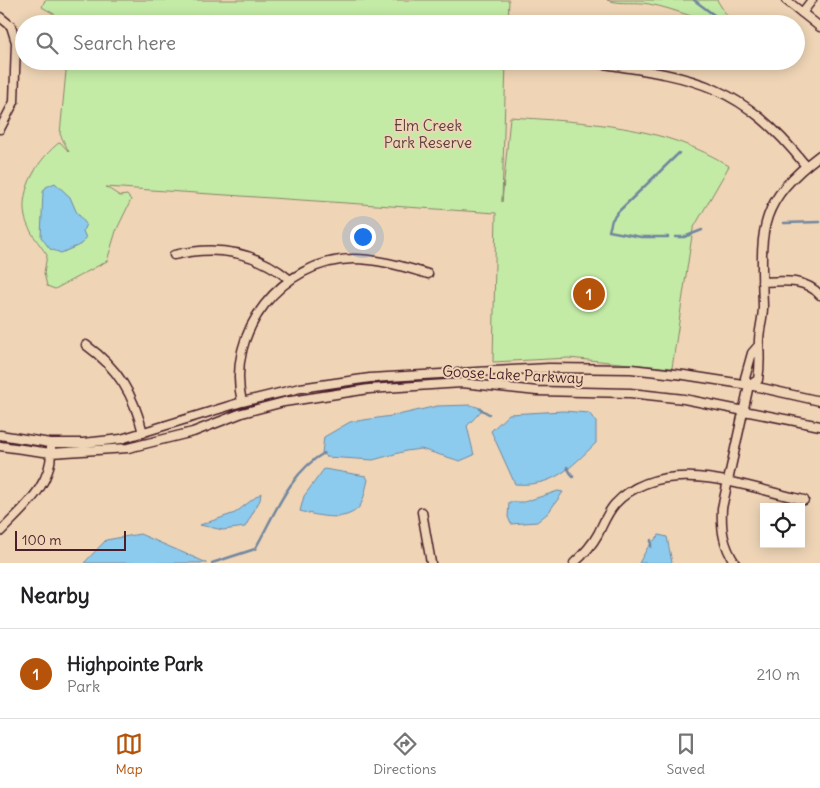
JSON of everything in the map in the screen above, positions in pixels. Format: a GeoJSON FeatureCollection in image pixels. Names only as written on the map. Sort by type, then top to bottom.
{"type":"FeatureCollection","features":[{"type":"Feature","properties":{"kind":"street"},"geometry":{"type":"LineString","coordinates":[[786,0],[805,15]]}},
{"type":"Feature","properties":{"kind":"street"},"geometry":{"type":"LineString","coordinates":[[802,13],[812,0]]}},
{"type":"Feature","properties":{"kind":"street"},"geometry":{"type":"LineString","coordinates":[[805,15],[820,27]]}},
{"type":"Feature","properties":{"kind":"street"},"geometry":{"type":"LineString","coordinates":[[0,17],[11,26],[15,39]]}},
{"type":"Feature","properties":{"kind":"street"},"geometry":{"type":"LineString","coordinates":[[0,129],[14,102],[15,70]]}},
{"type":"Feature","properties":{"kind":"street"},"geometry":{"type":"LineString","coordinates":[[639,70],[687,78],[719,90],[755,112],[774,127],[806,166]]}},
{"type":"Feature","properties":{"kind":"street"},"geometry":{"type":"LineString","coordinates":[[749,385],[758,380],[761,355],[759,345],[763,310],[762,238],[767,220],[783,188],[820,155]]}},
{"type":"Feature","properties":{"kind":"street"},"geometry":{"type":"LineString","coordinates":[[174,255],[209,249],[227,250],[261,261],[288,280]]}},
{"type":"Feature","properties":{"kind":"street"},"geometry":{"type":"LineString","coordinates":[[242,402],[240,370],[248,332],[257,314],[269,298],[288,280],[334,261],[352,259],[391,263],[428,274]]}},
{"type":"Feature","properties":{"kind":"street"},"geometry":{"type":"LineString","coordinates":[[762,282],[802,282],[820,295]]}},
{"type":"Feature","properties":{"kind":"street"},"geometry":{"type":"LineString","coordinates":[[86,344],[108,363],[126,386],[134,402],[143,433]]}},
{"type":"Feature","properties":{"kind":"street"},"geometry":{"type":"LineString","coordinates":[[735,563],[727,550],[722,530],[722,508],[749,385],[745,378],[752,353],[759,345]]}},
{"type":"Feature","properties":{"kind":"street","name":"Goose Lake Parkway"},"geometry":{"type":"LineString","coordinates":[[0,435],[50,443],[92,442],[143,433],[242,402],[300,388],[370,378],[549,368],[631,369],[749,385],[820,401]]}},
{"type":"Feature","properties":{"kind":"street","name":"Goose Lake Parkway"},"geometry":{"type":"LineString","coordinates":[[0,446],[51,453],[128,448],[193,432],[242,413],[284,402],[369,389],[462,383],[537,391],[630,393],[684,398],[820,426]]}},
{"type":"Feature","properties":{"kind":"street"},"geometry":{"type":"LineString","coordinates":[[0,532],[40,488],[47,476],[51,453],[50,443]]}},
{"type":"Feature","properties":{"kind":"street"},"geometry":{"type":"LineString","coordinates":[[574,563],[591,545],[614,506],[636,488],[666,477],[686,476],[728,483],[804,500]]}},
{"type":"Feature","properties":{"kind":"street"},"geometry":{"type":"LineString","coordinates":[[422,512],[431,563]]}},
{"type":"Feature","properties":{"kind":"green space"},"geometry":{"type":"Polygon","coordinates":[[[45,0],[509,0],[508,15],[56,15],[42,7],[45,0]]]}},
{"type":"Feature","properties":{"kind":"green space"},"geometry":{"type":"Polygon","coordinates":[[[607,0],[717,0],[726,15],[689,15],[649,4],[607,0]]]}},
{"type":"Feature","properties":{"kind":"green space","name":"Elm Creek Park Reserve"},"geometry":{"type":"Polygon","coordinates":[[[66,70],[506,70],[502,202],[510,117],[595,124],[651,134],[704,152],[729,166],[693,229],[672,368],[568,358],[493,362],[496,213],[106,187],[120,196],[127,195],[131,200],[116,231],[107,261],[55,289],[47,286],[44,273],[47,255],[29,227],[25,217],[24,206],[28,185],[38,165],[60,142],[69,152],[60,134],[66,70]]]}},
{"type":"Feature","properties":{"kind":"water"},"geometry":{"type":"Polygon","coordinates":[[[55,183],[70,197],[76,211],[86,224],[83,231],[86,238],[82,244],[61,253],[50,249],[41,237],[43,192],[46,187],[55,183]]]}},
{"type":"Feature","properties":{"kind":"water"},"geometry":{"type":"Polygon","coordinates":[[[471,405],[483,409],[467,426],[474,455],[460,461],[421,449],[373,460],[326,457],[322,453],[324,437],[350,422],[398,415],[437,406],[471,405]]]}},
{"type":"Feature","properties":{"kind":"water"},"geometry":{"type":"Polygon","coordinates":[[[563,411],[589,413],[596,422],[596,443],[569,468],[551,479],[529,484],[515,484],[491,431],[509,414],[563,411]]]}},
{"type":"Feature","properties":{"kind":"water"},"geometry":{"type":"Polygon","coordinates":[[[324,469],[366,476],[368,480],[363,500],[360,506],[348,515],[332,517],[300,511],[304,496],[324,469]]]}},
{"type":"Feature","properties":{"kind":"water"},"geometry":{"type":"Polygon","coordinates":[[[558,491],[563,492],[548,513],[537,522],[511,524],[508,517],[509,502],[524,502],[558,491]]]}},
{"type":"Feature","properties":{"kind":"water"},"geometry":{"type":"Polygon","coordinates":[[[261,493],[260,500],[245,527],[223,530],[200,525],[235,513],[261,493]]]}},
{"type":"Feature","properties":{"kind":"water"},"geometry":{"type":"Polygon","coordinates":[[[140,534],[207,563],[84,563],[106,540],[140,534]]]}},
{"type":"Feature","properties":{"kind":"water"},"geometry":{"type":"Polygon","coordinates":[[[659,535],[667,537],[672,563],[639,563],[648,547],[659,535]]]}},
{"type":"Feature","properties":{"kind":"waterway"},"geometry":{"type":"LineString","coordinates":[[694,0],[714,15]]}},
{"type":"Feature","properties":{"kind":"waterway"},"geometry":{"type":"LineString","coordinates":[[668,237],[641,237],[609,231],[612,220],[618,212],[679,153]]}},
{"type":"Feature","properties":{"kind":"waterway"},"geometry":{"type":"LineString","coordinates":[[784,223],[820,222]]}},
{"type":"Feature","properties":{"kind":"waterway"},"geometry":{"type":"LineString","coordinates":[[675,237],[684,237],[702,230]]}},
{"type":"Feature","properties":{"kind":"waterway"},"geometry":{"type":"LineString","coordinates":[[480,409],[489,414]]}},
{"type":"Feature","properties":{"kind":"waterway"},"geometry":{"type":"LineString","coordinates":[[212,563],[255,549],[292,483],[301,472],[324,453]]}},
{"type":"Feature","properties":{"kind":"waterway"},"geometry":{"type":"LineString","coordinates":[[567,467],[573,477]]}},
{"type":"Feature","properties":{"kind":"waterway"},"geometry":{"type":"LineString","coordinates":[[651,540],[651,547]]}},
{"type":"Feature","properties":{"kind":"place","name":"Highpointe Park"},"geometry":{"type":"Point","coordinates":[589,294]}}]}
